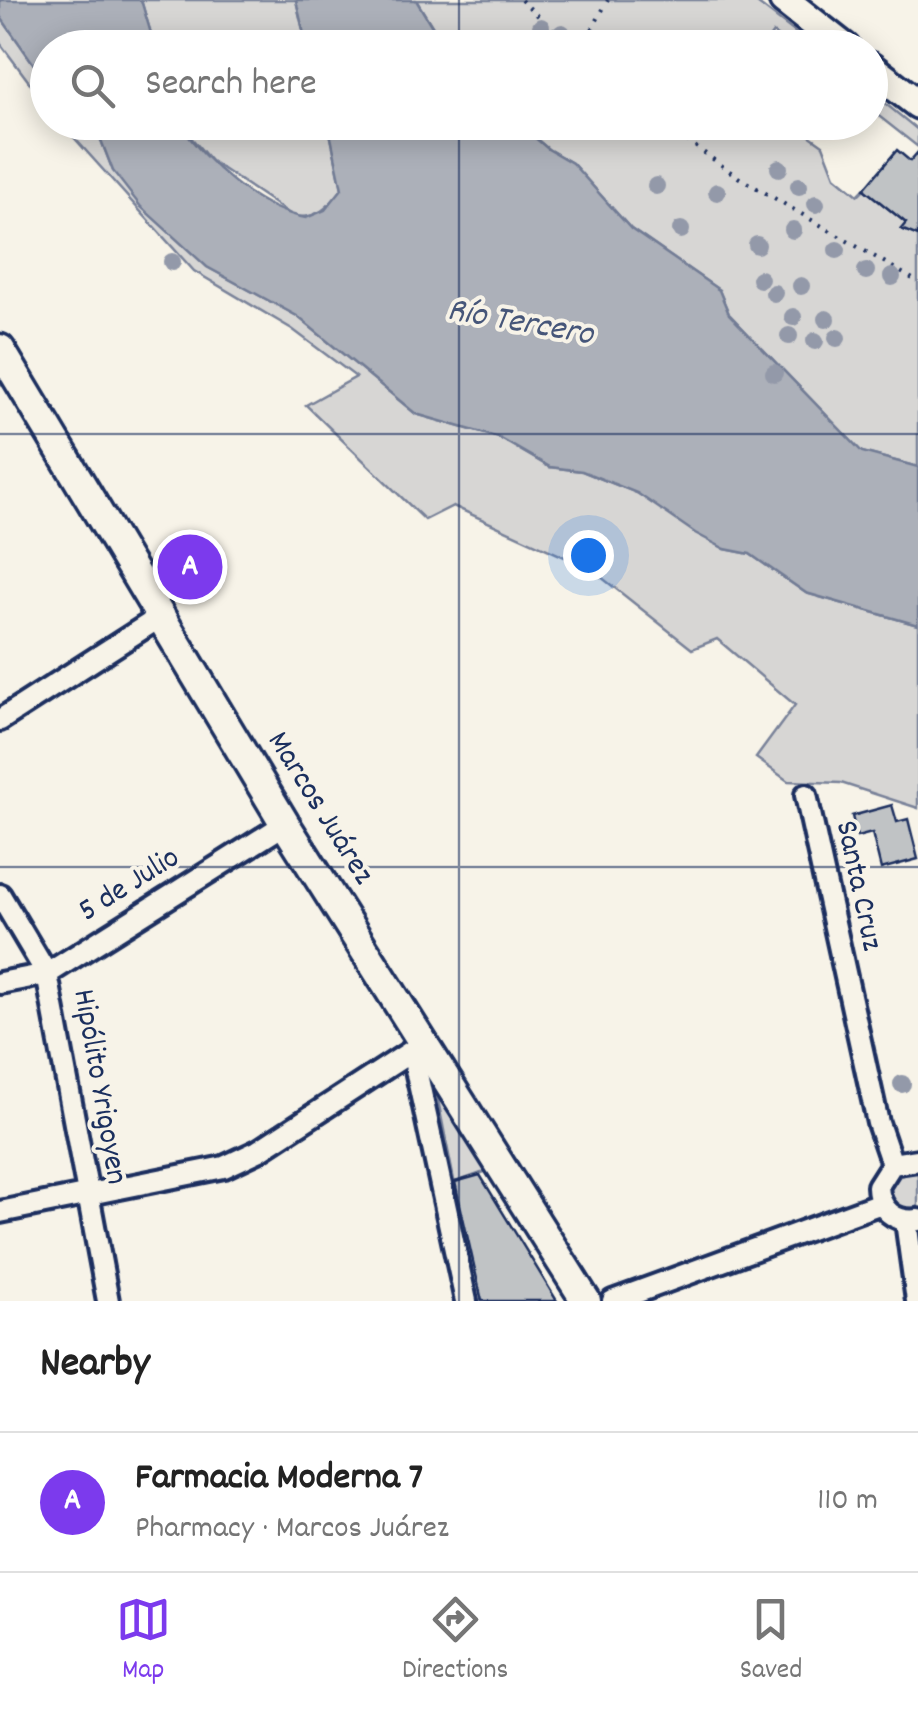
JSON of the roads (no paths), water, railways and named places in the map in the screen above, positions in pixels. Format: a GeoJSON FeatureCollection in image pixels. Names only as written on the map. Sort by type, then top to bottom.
{"type":"FeatureCollection","features":[{"type":"Feature","properties":{"kind":"main road"},"geometry":{"type":"LineString","coordinates":[[784,0],[823,30]]}},
{"type":"Feature","properties":{"kind":"main road"},"geometry":{"type":"LineString","coordinates":[[888,81],[918,104]]}},
{"type":"Feature","properties":{"kind":"main road","name":"Marcos Juárez"},"geometry":{"type":"LineString","coordinates":[[0,350],[418,1047],[586,1301]]}},
{"type":"Feature","properties":{"kind":"street"},"geometry":{"type":"LineString","coordinates":[[0,720],[160,617]]}},
{"type":"Feature","properties":{"kind":"street","name":"Santa Cruz"},"geometry":{"type":"LineString","coordinates":[[806,796],[878,1123],[892,1164]]}},
{"type":"Feature","properties":{"kind":"street","name":"5 de Julio"},"geometry":{"type":"LineString","coordinates":[[0,983],[48,974],[285,824]]}},
{"type":"Feature","properties":{"kind":"street","name":"Hipólito Yrigoyen"},"geometry":{"type":"LineString","coordinates":[[0,895],[48,974],[108,1301]]}},
{"type":"Feature","properties":{"kind":"street"},"geometry":{"type":"LineString","coordinates":[[0,1212],[224,1167],[258,1150],[418,1047],[466,1301]]}},
{"type":"Feature","properties":{"kind":"street"},"geometry":{"type":"LineString","coordinates":[[916,1157],[892,1164],[878,1186],[882,1203],[891,1215],[912,1220],[917,1301]]}},
{"type":"Feature","properties":{"kind":"street"},"geometry":{"type":"LineString","coordinates":[[613,1301],[882,1203]]}},
{"type":"Feature","properties":{"kind":"water"},"geometry":{"type":"Polygon","coordinates":[[[0,0],[141,0],[150,30],[30,30],[30,59],[0,16],[0,0]]]}},
{"type":"Feature","properties":{"kind":"water"},"geometry":{"type":"Polygon","coordinates":[[[296,0],[416,0],[434,30],[303,30],[296,0]]]}},
{"type":"Feature","properties":{"kind":"water","name":"Río Tercero"},"geometry":{"type":"Polygon","coordinates":[[[101,140],[193,140],[251,195],[306,218],[325,210],[342,189],[332,140],[538,140],[572,163],[631,229],[719,290],[729,314],[862,452],[918,467],[918,625],[806,593],[750,554],[725,549],[695,533],[637,493],[582,471],[550,467],[499,438],[416,414],[297,316],[207,267],[141,207],[113,171],[101,140]]]}},
{"type":"Feature","properties":{"kind":"place","name":"Farmacia Moderna 7"},"geometry":{"type":"Point","coordinates":[190,567]}}]}
